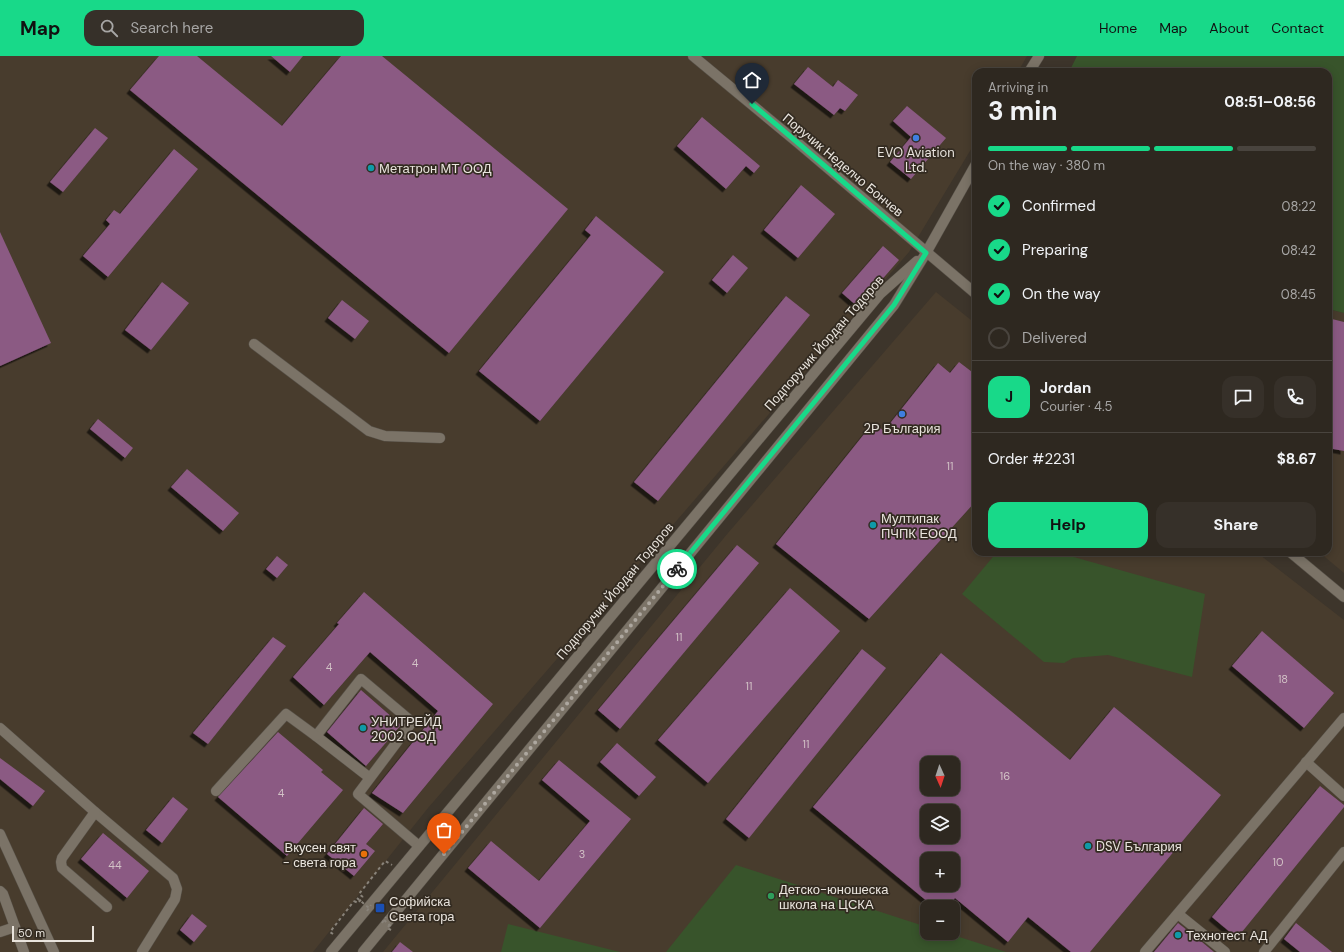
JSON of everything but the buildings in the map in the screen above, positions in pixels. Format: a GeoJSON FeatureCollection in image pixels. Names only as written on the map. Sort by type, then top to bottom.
{"type":"FeatureCollection","features":[{"type":"Feature","properties":{"kind":"street","name":"Поручик Неделчо Бончев"},"geometry":{"type":"LineString","coordinates":[[693,56],[972,291]]}},
{"type":"Feature","properties":{"kind":"street"},"geometry":{"type":"LineString","coordinates":[[1032,68],[1039,56]]}},
{"type":"Feature","properties":{"kind":"street","name":"Подпоручик Йордан Тодоров"},"geometry":{"type":"LineString","coordinates":[[363,952],[894,305],[926,253],[972,171]]}},
{"type":"Feature","properties":{"kind":"street","name":"Подпоручик Йордан Тодоров"},"geometry":{"type":"LineString","coordinates":[[331,952],[880,294],[926,253]]}},
{"type":"Feature","properties":{"kind":"street"},"geometry":{"type":"LineString","coordinates":[[254,344],[369,431],[386,436],[440,438]]}},
{"type":"Feature","properties":{"kind":"street"},"geometry":{"type":"LineString","coordinates":[[1295,556],[1344,597]]}},
{"type":"Feature","properties":{"kind":"street"},"geometry":{"type":"LineString","coordinates":[[316,736],[362,679],[412,722],[358,794],[419,846]]}},
{"type":"Feature","properties":{"kind":"street"},"geometry":{"type":"LineString","coordinates":[[216,791],[286,714],[370,778]]}},
{"type":"Feature","properties":{"kind":"street"},"geometry":{"type":"LineString","coordinates":[[1145,952],[1344,718]]}},
{"type":"Feature","properties":{"kind":"street"},"geometry":{"type":"LineString","coordinates":[[0,728],[95,812],[173,878],[177,888],[175,899],[142,952]]}},
{"type":"Feature","properties":{"kind":"street"},"geometry":{"type":"LineString","coordinates":[[1306,762],[1344,796]]}},
{"type":"Feature","properties":{"kind":"street"},"geometry":{"type":"LineString","coordinates":[[95,812],[62,858],[61,862],[62,868],[107,907]]}},
{"type":"Feature","properties":{"kind":"street"},"geometry":{"type":"LineString","coordinates":[[0,834],[54,952]]}},
{"type":"Feature","properties":{"kind":"street"},"geometry":{"type":"LineString","coordinates":[[1264,952],[1344,852]]}},
{"type":"Feature","properties":{"kind":"street"},"geometry":{"type":"LineString","coordinates":[[0,891],[3,894],[24,952]]}},
{"type":"Feature","properties":{"kind":"street"},"geometry":{"type":"LineString","coordinates":[[1178,914],[1225,952]]}},
{"type":"Feature","properties":{"kind":"street"},"geometry":{"type":"LineString","coordinates":[[0,932],[15,927]]}},
{"type":"Feature","properties":{"kind":"path"},"geometry":{"type":"LineString","coordinates":[[368,907],[363,897],[359,894],[385,861]]}},
{"type":"Feature","properties":{"kind":"path"},"geometry":{"type":"LineString","coordinates":[[357,898],[368,907]]}},
{"type":"Feature","properties":{"kind":"path"},"geometry":{"type":"LineString","coordinates":[[330,932],[354,901],[368,907]]}},
{"type":"Feature","properties":{"kind":"shaded area"},"geometry":{"type":"Polygon","coordinates":[[[0,56],[1027,56],[1020,68],[972,68],[972,148],[909,252],[428,808],[313,952],[0,952],[0,56]]]}},
{"type":"Feature","properties":{"kind":"shaded area"},"geometry":{"type":"Polygon","coordinates":[[[936,292],[972,321],[972,556],[1261,556],[1344,620],[1344,952],[383,952],[728,533],[936,292]]]}},
{"type":"Feature","properties":{"kind":"shaded area"},"geometry":{"type":"Polygon","coordinates":[[[1332,310],[1344,313],[1344,573],[1324,556],[1332,556],[1332,310]]]}},
{"type":"Feature","properties":{"kind":"green space"},"geometry":{"type":"Polygon","coordinates":[[[1077,56],[1344,56],[1344,313],[1332,310],[1332,68],[1071,68],[1077,56]]]}},
{"type":"Feature","properties":{"kind":"green space"},"geometry":{"type":"Polygon","coordinates":[[[994,556],[1070,556],[1205,594],[1192,677],[1108,655],[1073,658],[1064,663],[1044,662],[962,594],[994,556]]]}},
{"type":"Feature","properties":{"kind":"green space","name":"Детско-юношеска школа на ЦСКА"},"geometry":{"type":"Polygon","coordinates":[[[736,865],[920,925],[920,940],[960,940],[960,937],[1006,952],[666,952],[736,865]]]}},
{"type":"Feature","properties":{"kind":"green space"},"geometry":{"type":"Polygon","coordinates":[[[508,924],[620,952],[501,952],[508,924]]]}},
{"type":"Feature","properties":{"kind":"way so far"},"geometry":{"type":"LineString","coordinates":[[444,854],[677,569]]}},
{"type":"Feature","properties":{"kind":"place","name":"EVO Aviation Ltd."},"geometry":{"type":"Point","coordinates":[916,138]}},
{"type":"Feature","properties":{"kind":"place","name":"Метатрон МТ ООД"},"geometry":{"type":"Point","coordinates":[371,168]}},
{"type":"Feature","properties":{"kind":"place","name":"2Р България"},"geometry":{"type":"Point","coordinates":[902,414]}},
{"type":"Feature","properties":{"kind":"place","name":"Мултипак ПЧПК ЕООД"},"geometry":{"type":"Point","coordinates":[873,525]}},
{"type":"Feature","properties":{"kind":"place","name":"УНИТРЕЙД 2002 ООД"},"geometry":{"type":"Point","coordinates":[363,728]}},
{"type":"Feature","properties":{"kind":"place","name":"DSV България"},"geometry":{"type":"Point","coordinates":[1088,846]}},
{"type":"Feature","properties":{"kind":"place","name":"Вкусен свят - света гора"},"geometry":{"type":"Point","coordinates":[364,854]}},
{"type":"Feature","properties":{"kind":"place","name":"Детско-юношеска школа на ЦСКА"},"geometry":{"type":"Point","coordinates":[771,896]}},
{"type":"Feature","properties":{"kind":"place","name":"Софийска Света гора"},"geometry":{"type":"Point","coordinates":[380,908]}},
{"type":"Feature","properties":{"kind":"place","name":"Технотест АД"},"geometry":{"type":"Point","coordinates":[1178,935]}},
{"type":"Feature","properties":{"kind":"route"},"geometry":{"type":"LineString","coordinates":[[677,569],[894,305],[926,253],[752,104]]}}]}
